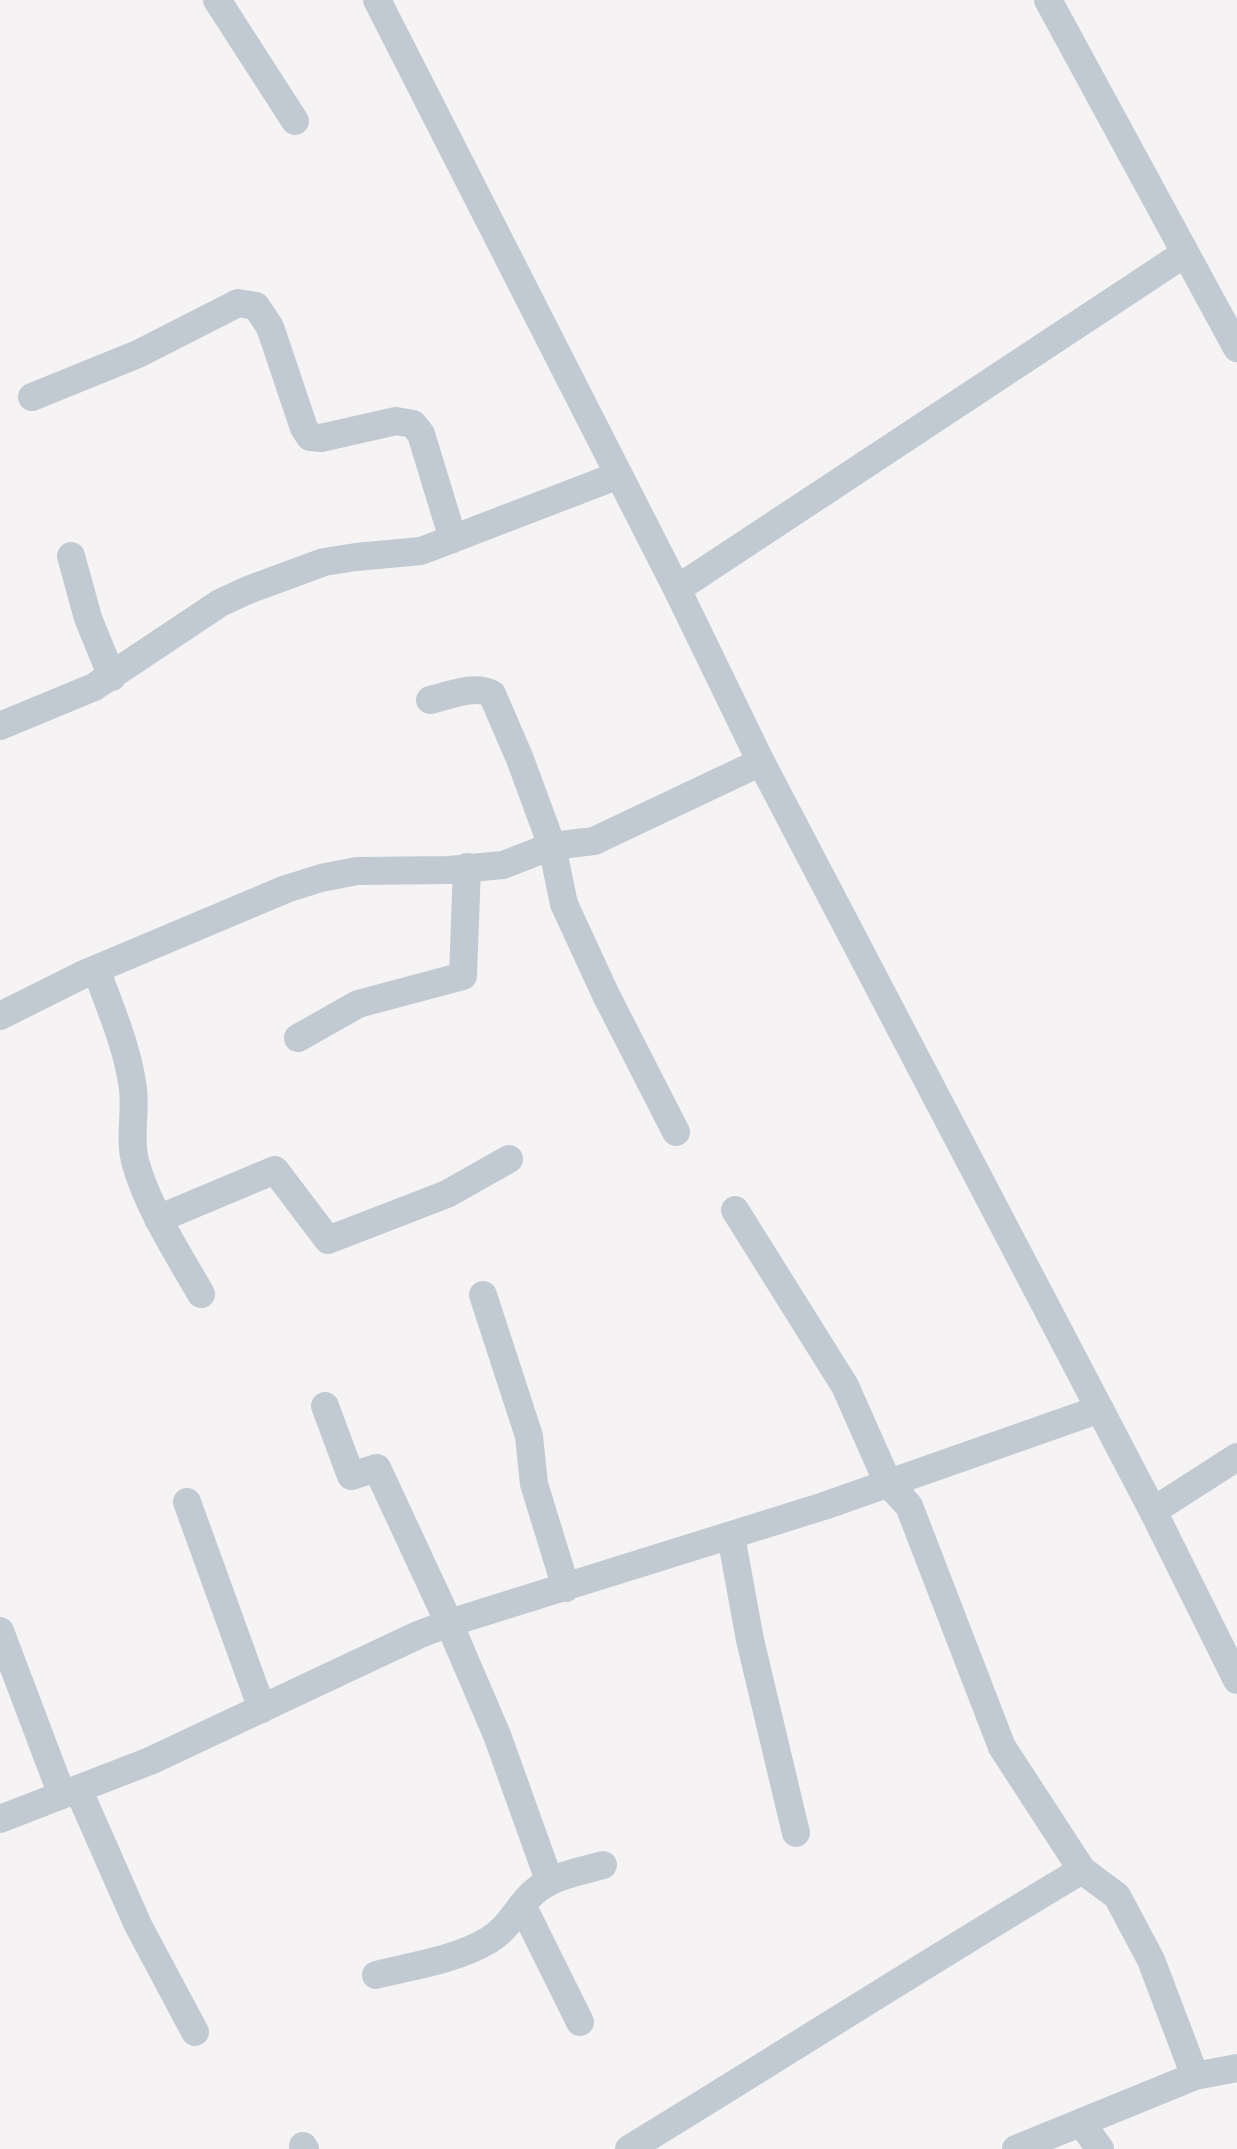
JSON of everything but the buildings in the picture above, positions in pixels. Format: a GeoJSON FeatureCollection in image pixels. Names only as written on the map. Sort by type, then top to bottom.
{"type":"FeatureCollection","features":[{"type":"Feature","properties":{"kind":"street"},"geometry":{"type":"LineString","coordinates":[[217,0],[294,122]]}},
{"type":"Feature","properties":{"kind":"street"},"geometry":{"type":"LineString","coordinates":[[377,0],[677,589],[761,762],[1153,1511],[1237,1680]]}},
{"type":"Feature","properties":{"kind":"street"},"geometry":{"type":"LineString","coordinates":[[1048,0],[1184,254],[1237,348]]}},
{"type":"Feature","properties":{"kind":"street"},"geometry":{"type":"LineString","coordinates":[[677,589],[1184,254]]}},
{"type":"Feature","properties":{"kind":"street"},"geometry":{"type":"LineString","coordinates":[[32,397],[138,354],[238,303],[256,306],[270,327],[304,428],[310,437],[322,438],[396,421],[413,424],[421,434],[453,539]]}},
{"type":"Feature","properties":{"kind":"street"},"geometry":{"type":"LineString","coordinates":[[0,726],[94,687],[112,677],[220,602],[248,590],[324,562],[421,551],[619,475]]}},
{"type":"Feature","properties":{"kind":"street"},"geometry":{"type":"LineString","coordinates":[[71,556],[88,618],[112,677]]}},
{"type":"Feature","properties":{"kind":"street"},"geometry":{"type":"LineString","coordinates":[[430,700],[476,689],[485,690],[492,694],[520,759],[552,846],[564,904],[606,995],[676,1132]]}},
{"type":"Feature","properties":{"kind":"street"},"geometry":{"type":"LineString","coordinates":[[0,1016],[96,969],[286,889],[320,878],[357,871],[450,870],[504,864],[552,846],[594,842],[761,762]]}},
{"type":"Feature","properties":{"kind":"street"},"geometry":{"type":"LineString","coordinates":[[298,1038],[358,1004],[463,976],[467,867]]}},
{"type":"Feature","properties":{"kind":"street"},"geometry":{"type":"LineString","coordinates":[[96,969],[128,1060],[133,1090],[132,1136],[135,1161],[158,1218],[201,1294]]}},
{"type":"Feature","properties":{"kind":"street"},"geometry":{"type":"LineString","coordinates":[[158,1218],[275,1170],[328,1240],[446,1194],[509,1159]]}},
{"type":"Feature","properties":{"kind":"street"},"geometry":{"type":"LineString","coordinates":[[735,1210],[845,1386],[888,1483],[909,1506],[1002,1747],[1082,1870],[1117,1896],[1151,1960],[1195,2076]]}},
{"type":"Feature","properties":{"kind":"street"},"geometry":{"type":"LineString","coordinates":[[483,1295],[529,1436],[534,1484],[566,1588]]}},
{"type":"Feature","properties":{"kind":"street"},"geometry":{"type":"LineString","coordinates":[[325,1406],[350,1476],[377,1468],[449,1624],[497,1735],[549,1880]]}},
{"type":"Feature","properties":{"kind":"street"},"geometry":{"type":"LineString","coordinates":[[0,1819],[150,1761],[418,1635],[731,1536],[1100,1409]]}},
{"type":"Feature","properties":{"kind":"street"},"geometry":{"type":"LineString","coordinates":[[1153,1511],[1237,1456]]}},
{"type":"Feature","properties":{"kind":"street"},"geometry":{"type":"LineString","coordinates":[[187,1502],[262,1708]]}},
{"type":"Feature","properties":{"kind":"street"},"geometry":{"type":"LineString","coordinates":[[731,1536],[750,1640],[796,1833]]}},
{"type":"Feature","properties":{"kind":"street"},"geometry":{"type":"LineString","coordinates":[[0,1631],[70,1792],[195,2032]]}},
{"type":"Feature","properties":{"kind":"street"},"geometry":{"type":"LineString","coordinates":[[376,1975],[456,1954],[489,1940],[507,1925],[522,1905],[549,1880],[603,1865]]}},
{"type":"Feature","properties":{"kind":"street"},"geometry":{"type":"LineString","coordinates":[[629,2149],[781,2056],[924,1964],[1082,1870]]}},
{"type":"Feature","properties":{"kind":"street"},"geometry":{"type":"LineString","coordinates":[[522,1905],[580,2022]]}},
{"type":"Feature","properties":{"kind":"street"},"geometry":{"type":"LineString","coordinates":[[1016,2149],[1082,2124],[1195,2076],[1237,2068]]}},
{"type":"Feature","properties":{"kind":"street"},"geometry":{"type":"LineString","coordinates":[[1082,2124],[1100,2149]]}}]}
